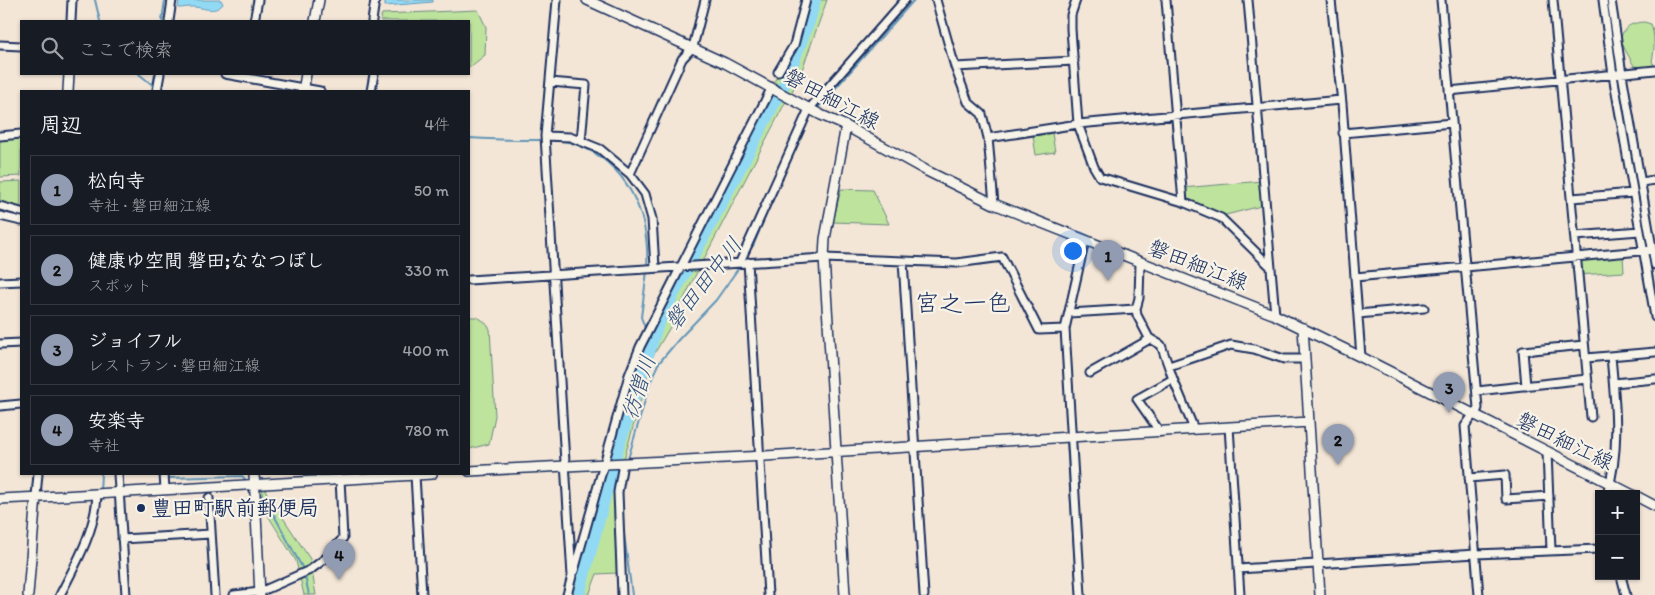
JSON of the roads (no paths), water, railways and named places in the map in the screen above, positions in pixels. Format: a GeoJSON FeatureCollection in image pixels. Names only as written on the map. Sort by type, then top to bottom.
{"type":"FeatureCollection","features":[{"type":"Feature","properties":{"kind":"street"},"geometry":{"type":"LineString","coordinates":[[71,20],[72,0]]}},
{"type":"Feature","properties":{"kind":"street"},"geometry":{"type":"LineString","coordinates":[[168,20],[172,0]]}},
{"type":"Feature","properties":{"kind":"street"},"geometry":{"type":"LineString","coordinates":[[254,20],[258,0]]}},
{"type":"Feature","properties":{"kind":"street"},"geometry":{"type":"LineString","coordinates":[[315,20],[319,0]]}},
{"type":"Feature","properties":{"kind":"street"},"geometry":{"type":"LineString","coordinates":[[372,20],[375,0]]}},
{"type":"Feature","properties":{"kind":"street"},"geometry":{"type":"LineString","coordinates":[[557,0],[545,136],[572,576]]}},
{"type":"Feature","properties":{"kind":"street","name":"磐田細江線"},"geometry":{"type":"LineString","coordinates":[[587,0],[693,47],[994,204],[1275,315],[1623,490]]}},
{"type":"Feature","properties":{"kind":"street"},"geometry":{"type":"LineString","coordinates":[[630,174],[682,59],[693,47],[705,0]]}},
{"type":"Feature","properties":{"kind":"street"},"geometry":{"type":"LineString","coordinates":[[778,72],[794,45],[806,0]]}},
{"type":"Feature","properties":{"kind":"street"},"geometry":{"type":"LineString","coordinates":[[768,595],[760,456],[744,262],[809,109],[905,0]]}},
{"type":"Feature","properties":{"kind":"street"},"geometry":{"type":"LineString","coordinates":[[936,0],[955,68],[968,102],[982,114],[988,138],[994,204]]}},
{"type":"Feature","properties":{"kind":"street"},"geometry":{"type":"LineString","coordinates":[[1076,0],[1071,29],[1078,124],[1094,167],[1100,177],[1183,202],[1221,218],[1271,267]]}},
{"type":"Feature","properties":{"kind":"street"},"geometry":{"type":"LineString","coordinates":[[1166,0],[1183,202]]}},
{"type":"Feature","properties":{"kind":"street"},"geometry":{"type":"LineString","coordinates":[[1248,0],[1275,315]]}},
{"type":"Feature","properties":{"kind":"street"},"geometry":{"type":"LineString","coordinates":[[1331,0],[1341,100],[1361,357]]}},
{"type":"Feature","properties":{"kind":"street"},"geometry":{"type":"LineString","coordinates":[[1441,0],[1477,391],[1478,408],[1465,426],[1479,595]]}},
{"type":"Feature","properties":{"kind":"street"},"geometry":{"type":"LineString","coordinates":[[1553,0],[1591,418]]}},
{"type":"Feature","properties":{"kind":"street"},"geometry":{"type":"LineString","coordinates":[[1603,0],[1613,75],[1655,317]]}},
{"type":"Feature","properties":{"kind":"street"},"geometry":{"type":"LineString","coordinates":[[1611,0],[1655,265]]}},
{"type":"Feature","properties":{"kind":"street"},"geometry":{"type":"LineString","coordinates":[[0,45],[20,46]]}},
{"type":"Feature","properties":{"kind":"street"},"geometry":{"type":"LineString","coordinates":[[955,68],[1074,61]]}},
{"type":"Feature","properties":{"kind":"street"},"geometry":{"type":"LineString","coordinates":[[1449,91],[1655,70]]}},
{"type":"Feature","properties":{"kind":"street"},"geometry":{"type":"LineString","coordinates":[[68,75],[68,90]]}},
{"type":"Feature","properties":{"kind":"street"},"geometry":{"type":"LineString","coordinates":[[157,90],[160,75]]}},
{"type":"Feature","properties":{"kind":"street"},"geometry":{"type":"LineString","coordinates":[[245,76],[303,90],[306,75]]}},
{"type":"Feature","properties":{"kind":"street"},"geometry":{"type":"LineString","coordinates":[[371,90],[374,75]]}},
{"type":"Feature","properties":{"kind":"street"},"geometry":{"type":"LineString","coordinates":[[550,82],[586,85],[581,141]]}},
{"type":"Feature","properties":{"kind":"street"},"geometry":{"type":"LineString","coordinates":[[567,595],[629,375],[640,347],[772,88]]}},
{"type":"Feature","properties":{"kind":"street"},"geometry":{"type":"LineString","coordinates":[[988,138],[1078,124],[1341,100]]}},
{"type":"Feature","properties":{"kind":"street"},"geometry":{"type":"LineString","coordinates":[[1343,133],[1452,123]]}},
{"type":"Feature","properties":{"kind":"street"},"geometry":{"type":"LineString","coordinates":[[845,595],[824,258],[825,239],[846,126]]}},
{"type":"Feature","properties":{"kind":"street"},"geometry":{"type":"LineString","coordinates":[[0,136],[20,134]]}},
{"type":"Feature","properties":{"kind":"street"},"geometry":{"type":"LineString","coordinates":[[545,136],[570,137],[600,149],[630,174],[646,194],[652,219],[655,267]]}},
{"type":"Feature","properties":{"kind":"street"},"geometry":{"type":"LineString","coordinates":[[1641,182],[1655,180]]}},
{"type":"Feature","properties":{"kind":"street"},"geometry":{"type":"LineString","coordinates":[[1572,198],[1633,193]]}},
{"type":"Feature","properties":{"kind":"street"},"geometry":{"type":"LineString","coordinates":[[0,206],[20,212]]}},
{"type":"Feature","properties":{"kind":"street"},"geometry":{"type":"LineString","coordinates":[[0,216],[20,221]]}},
{"type":"Feature","properties":{"kind":"street"},"geometry":{"type":"LineString","coordinates":[[1575,236],[1640,231]]}},
{"type":"Feature","properties":{"kind":"street"},"geometry":{"type":"LineString","coordinates":[[1081,595],[1065,329],[1085,241]]}},
{"type":"Feature","properties":{"kind":"street"},"geometry":{"type":"LineString","coordinates":[[1355,277],[1652,250]]}},
{"type":"Feature","properties":{"kind":"street"},"geometry":{"type":"LineString","coordinates":[[470,280],[824,258],[957,263],[1002,257],[1039,330],[1065,329]]}},
{"type":"Feature","properties":{"kind":"street"},"geometry":{"type":"LineString","coordinates":[[904,261],[924,595]]}},
{"type":"Feature","properties":{"kind":"street"},"geometry":{"type":"LineString","coordinates":[[1140,262],[1140,298],[1136,309],[1137,315],[1150,339],[1161,345],[1173,380],[1194,429]]}},
{"type":"Feature","properties":{"kind":"street"},"geometry":{"type":"LineString","coordinates":[[0,282],[20,280]]}},
{"type":"Feature","properties":{"kind":"street"},"geometry":{"type":"LineString","coordinates":[[1358,314],[1424,308]]}},
{"type":"Feature","properties":{"kind":"street"},"geometry":{"type":"LineString","coordinates":[[1068,313],[1136,309]]}},
{"type":"Feature","properties":{"kind":"street"},"geometry":{"type":"LineString","coordinates":[[1303,328],[1320,595]]}},
{"type":"Feature","properties":{"kind":"street"},"geometry":{"type":"LineString","coordinates":[[1090,373],[1150,339]]}},
{"type":"Feature","properties":{"kind":"street"},"geometry":{"type":"LineString","coordinates":[[0,344],[20,343]]}},
{"type":"Feature","properties":{"kind":"street"},"geometry":{"type":"LineString","coordinates":[[1169,366],[1231,345],[1284,358],[1305,359]]}},
{"type":"Feature","properties":{"kind":"street"},"geometry":{"type":"LineString","coordinates":[[1526,386],[1523,351],[1584,345]]}},
{"type":"Feature","properties":{"kind":"street"},"geometry":{"type":"LineString","coordinates":[[1586,358],[1655,352]]}},
{"type":"Feature","properties":{"kind":"street"},"geometry":{"type":"LineString","coordinates":[[1608,490],[1615,450],[1616,415],[1611,356]]}},
{"type":"Feature","properties":{"kind":"street"},"geometry":{"type":"LineString","coordinates":[[1614,383],[1655,379]]}},
{"type":"Feature","properties":{"kind":"street"},"geometry":{"type":"LineString","coordinates":[[1160,432],[1137,400],[1173,380]]}},
{"type":"Feature","properties":{"kind":"street"},"geometry":{"type":"LineString","coordinates":[[1477,391],[1587,380]]}},
{"type":"Feature","properties":{"kind":"street"},"geometry":{"type":"LineString","coordinates":[[0,406],[20,404]]}},
{"type":"Feature","properties":{"kind":"street"},"geometry":{"type":"LineString","coordinates":[[470,471],[1071,438],[1309,422]]}},
{"type":"Feature","properties":{"kind":"street"},"geometry":{"type":"LineString","coordinates":[[1229,427],[1240,595]]}},
{"type":"Feature","properties":{"kind":"street"},"geometry":{"type":"LineString","coordinates":[[1547,452],[1551,550]]}},
{"type":"Feature","properties":{"kind":"street"},"geometry":{"type":"LineString","coordinates":[[622,595],[618,492],[623,464]]}},
{"type":"Feature","properties":{"kind":"street"},"geometry":{"type":"LineString","coordinates":[[28,595],[38,475]]}},
{"type":"Feature","properties":{"kind":"street"},"geometry":{"type":"LineString","coordinates":[[118,475],[126,595]]}},
{"type":"Feature","properties":{"kind":"street"},"geometry":{"type":"LineString","coordinates":[[164,475],[165,489]]}},
{"type":"Feature","properties":{"kind":"street"},"geometry":{"type":"LineString","coordinates":[[254,475],[260,594]]}},
{"type":"Feature","properties":{"kind":"street"},"geometry":{"type":"LineString","coordinates":[[0,498],[415,475],[422,595]]}},
{"type":"Feature","properties":{"kind":"street"},"geometry":{"type":"LineString","coordinates":[[1469,478],[1505,475],[1506,498],[1549,496]]}},
{"type":"Feature","properties":{"kind":"street"},"geometry":{"type":"LineString","coordinates":[[234,595],[260,594],[310,570],[326,558],[343,538],[340,479]]}},
{"type":"Feature","properties":{"kind":"street"},"geometry":{"type":"LineString","coordinates":[[60,595],[85,542],[97,505],[97,494]]}},
{"type":"Feature","properties":{"kind":"street"},"geometry":{"type":"LineString","coordinates":[[209,498],[215,595]]}},
{"type":"Feature","properties":{"kind":"street"},"geometry":{"type":"LineString","coordinates":[[1640,498],[1655,506]]}},
{"type":"Feature","properties":{"kind":"street"},"geometry":{"type":"LineString","coordinates":[[122,539],[212,534]]}},
{"type":"Feature","properties":{"kind":"street"},"geometry":{"type":"LineString","coordinates":[[1238,569],[1476,554],[1595,549]]}},
{"type":"Feature","properties":{"kind":"street"},"geometry":{"type":"LineString","coordinates":[[1622,580],[1626,595]]}},
{"type":"Feature","properties":{"kind":"water"},"geometry":{"type":"Polygon","coordinates":[[[179,0],[221,0],[223,4],[212,10],[195,7],[178,8],[179,0]]]}},
{"type":"Feature","properties":{"kind":"water"},"geometry":{"type":"Polygon","coordinates":[[[385,0],[433,0],[433,2],[385,6],[385,0]]]}},
{"type":"Feature","properties":{"kind":"waterway"},"geometry":{"type":"LineString","coordinates":[[95,0],[100,20]]}},
{"type":"Feature","properties":{"kind":"waterway"},"geometry":{"type":"LineString","coordinates":[[162,20],[165,0]]}},
{"type":"Feature","properties":{"kind":"waterway","name":"彷僧川"},"geometry":{"type":"LineString","coordinates":[[579,595],[617,451],[658,324],[786,81],[810,19],[815,0]]}},
{"type":"Feature","properties":{"kind":"waterway","name":"磐田田中川"},"geometry":{"type":"LineString","coordinates":[[816,110],[914,0]]}},
{"type":"Feature","properties":{"kind":"waterway"},"geometry":{"type":"LineString","coordinates":[[1607,0],[1617,72]]}},
{"type":"Feature","properties":{"kind":"waterway"},"geometry":{"type":"LineString","coordinates":[[140,75],[155,87]]}},
{"type":"Feature","properties":{"kind":"waterway"},"geometry":{"type":"LineString","coordinates":[[152,90],[155,75]]}},
{"type":"Feature","properties":{"kind":"waterway"},"geometry":{"type":"LineString","coordinates":[[1618,77],[1639,205]]}},
{"type":"Feature","properties":{"kind":"waterway"},"geometry":{"type":"LineString","coordinates":[[470,138],[563,141],[593,152],[609,164],[632,193],[644,228],[647,267]]}},
{"type":"Feature","properties":{"kind":"waterway","name":"磐田田中川"},"geometry":{"type":"LineString","coordinates":[[744,260],[754,244],[777,187]]}},
{"type":"Feature","properties":{"kind":"waterway"},"geometry":{"type":"LineString","coordinates":[[0,210],[20,216]]}},
{"type":"Feature","properties":{"kind":"waterway","name":"磐田田中川"},"geometry":{"type":"LineString","coordinates":[[628,459],[650,383],[658,364],[716,300],[740,266]]}},
{"type":"Feature","properties":{"kind":"waterway"},"geometry":{"type":"LineString","coordinates":[[646,331],[641,317],[647,271]]}},
{"type":"Feature","properties":{"kind":"waterway","name":"彷僧川"},"geometry":{"type":"LineString","coordinates":[[649,334],[654,340]]}},
{"type":"Feature","properties":{"kind":"waterway","name":"磐田田中川"},"geometry":{"type":"LineString","coordinates":[[1067,442],[1077,595]]}},
{"type":"Feature","properties":{"kind":"waterway"},"geometry":{"type":"LineString","coordinates":[[100,491],[101,475]]}},
{"type":"Feature","properties":{"kind":"waterway"},"geometry":{"type":"LineString","coordinates":[[168,475],[168,478],[242,476],[247,481]]}},
{"type":"Feature","properties":{"kind":"waterway"},"geometry":{"type":"LineString","coordinates":[[259,493],[267,502],[304,571]]}},
{"type":"Feature","properties":{"kind":"waterway","name":"磐田田中川"},"geometry":{"type":"LineString","coordinates":[[623,526],[632,595]]}},
{"type":"Feature","properties":{"kind":"waterway"},"geometry":{"type":"LineString","coordinates":[[305,576],[309,595]]}},
{"type":"Feature","properties":{"kind":"waterway"},"geometry":{"type":"LineString","coordinates":[[64,595],[69,585]]}},
{"type":"Feature","properties":{"kind":"place","name":"松向寺"},"geometry":{"type":"Point","coordinates":[1108,281]}},
{"type":"Feature","properties":{"kind":"place","name":"ジョイフル"},"geometry":{"type":"Point","coordinates":[1449,413]}},
{"type":"Feature","properties":{"kind":"place","name":"健康ゆ空間 磐田;ななつぼし"},"geometry":{"type":"Point","coordinates":[1338,465]}},
{"type":"Feature","properties":{"kind":"place","name":"豊田町駅前郵便局"},"geometry":{"type":"Point","coordinates":[141,508]}},
{"type":"Feature","properties":{"kind":"place","name":"安楽寺"},"geometry":{"type":"Point","coordinates":[339,580]}},
{"type":"Feature","properties":{"kind":"district","name":"宮之一色"},"geometry":{"type":"Point","coordinates":[963,303]}}]}
